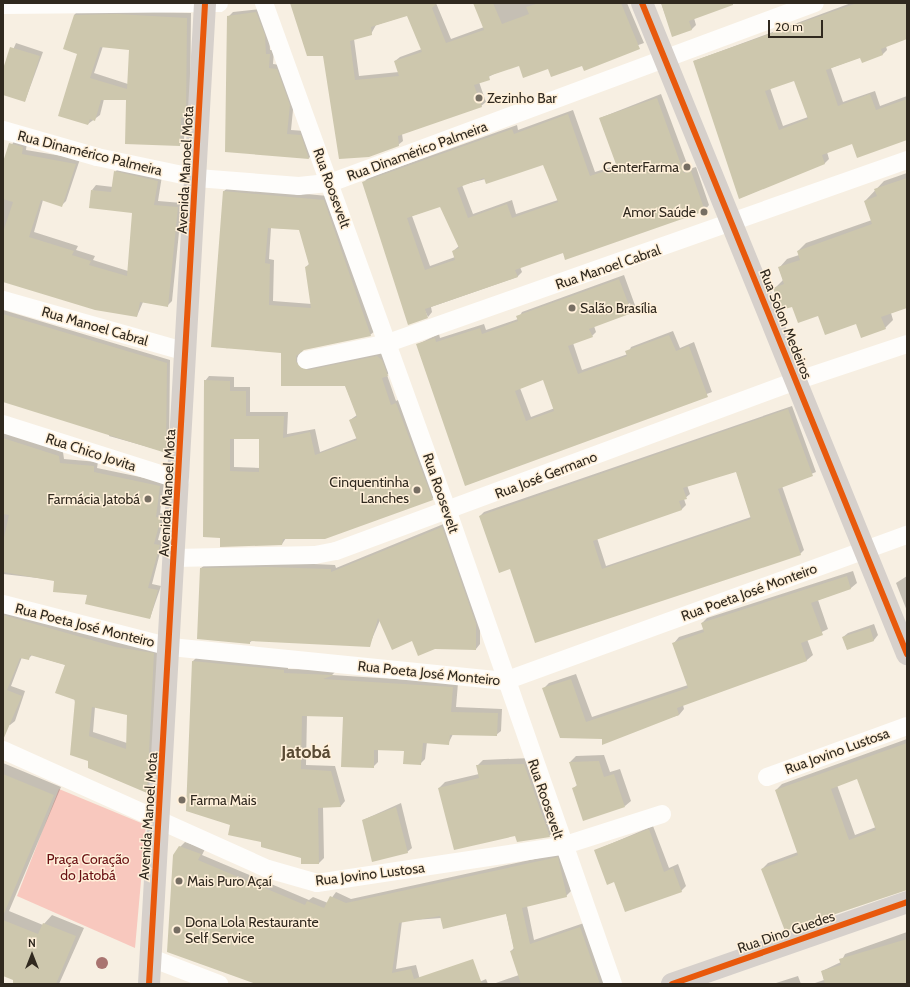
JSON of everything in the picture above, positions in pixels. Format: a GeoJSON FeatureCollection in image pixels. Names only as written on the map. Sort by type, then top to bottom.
{"type":"FeatureCollection","features":[{"type":"Feature","properties":{"kind":"main road","name":"Rua Solon Medeiros"},"geometry":{"type":"LineString","coordinates":[[642,3],[866,549],[907,654]]}},
{"type":"Feature","properties":{"kind":"main road","name":"Avenida Manoel Mota"},"geometry":{"type":"LineString","coordinates":[[149,984],[171,646],[197,178],[209,4]]}},
{"type":"Feature","properties":{"kind":"main road","name":"Rua Dino Guedes"},"geometry":{"type":"LineString","coordinates":[[672,984],[907,902]]}},
{"type":"Feature","properties":{"kind":"street","name":"Rua Roosevelt"},"geometry":{"type":"LineString","coordinates":[[264,3],[388,343],[448,512],[562,846],[613,984]]}},
{"type":"Feature","properties":{"kind":"street","name":"Rua Dinamérico Palmeira"},"geometry":{"type":"LineString","coordinates":[[3,130],[97,157],[197,178],[299,186],[330,183],[664,56],[816,3]]}},
{"type":"Feature","properties":{"kind":"street"},"geometry":{"type":"LineString","coordinates":[[3,5],[209,4]]}},
{"type":"Feature","properties":{"kind":"street","name":"Rua Manoel Cabral"},"geometry":{"type":"LineString","coordinates":[[306,360],[388,343],[733,224],[907,160]]}},
{"type":"Feature","properties":{"kind":"street","name":"Rua Manoel Cabral"},"geometry":{"type":"LineString","coordinates":[[3,300],[187,352]]}},
{"type":"Feature","properties":{"kind":"street","name":"Rua José Germano"},"geometry":{"type":"LineString","coordinates":[[175,558],[315,555],[448,512],[796,381],[907,344]]}},
{"type":"Feature","properties":{"kind":"street","name":"Rua Chico Jovita"},"geometry":{"type":"LineString","coordinates":[[3,424],[180,480]]}},
{"type":"Feature","properties":{"kind":"street","name":"Rua Poeta José Monteiro"},"geometry":{"type":"LineString","coordinates":[[3,604],[171,646],[505,681],[907,535]]}},
{"type":"Feature","properties":{"kind":"street","name":"Rua Jovino Lustosa"},"geometry":{"type":"LineString","coordinates":[[767,777],[907,726]]}},
{"type":"Feature","properties":{"kind":"street","name":"Rua Jovino Lustosa"},"geometry":{"type":"LineString","coordinates":[[3,750],[268,869],[317,883],[562,846],[662,814]]}},
{"type":"Feature","properties":{"kind":"street"},"geometry":{"type":"LineString","coordinates":[[151,958],[219,984]]}},
{"type":"Feature","properties":{"kind":"green space","name":"Praça Coração do Jatobá"},"geometry":{"type":"Polygon","coordinates":[[[59,789],[146,825],[135,948],[17,896],[59,789]]]}},
{"type":"Feature","properties":{"kind":"building"},"geometry":{"type":"Polygon","coordinates":[[[290,3],[437,3],[432,8],[446,43],[484,30],[473,3],[493,3],[502,24],[529,14],[526,7],[539,3],[621,3],[640,49],[584,71],[582,66],[551,77],[548,69],[523,78],[519,66],[489,76],[490,80],[474,85],[482,107],[398,136],[399,146],[369,157],[339,159],[323,56],[307,56],[290,3]],[[407,16],[371,27],[372,35],[350,41],[355,80],[399,76],[394,61],[422,52],[407,16]]]}},
{"type":"Feature","properties":{"kind":"building"},"geometry":{"type":"Polygon","coordinates":[[[661,3],[733,3],[733,5],[689,21],[692,30],[672,37],[661,3]]]}},
{"type":"Feature","properties":{"kind":"building"},"geometry":{"type":"Polygon","coordinates":[[[857,3],[907,3],[907,39],[881,49],[883,55],[862,63],[860,58],[826,70],[838,106],[870,94],[876,110],[907,99],[907,140],[857,158],[852,144],[822,155],[825,164],[739,199],[693,61],[857,3]],[[794,81],[765,91],[779,130],[808,119],[794,81]]]}},
{"type":"Feature","properties":{"kind":"building"},"geometry":{"type":"Polygon","coordinates":[[[256,12],[265,35],[266,54],[270,54],[269,68],[277,69],[290,105],[287,134],[301,135],[309,159],[225,152],[227,16],[256,12]]]}},
{"type":"Feature","properties":{"kind":"building"},"geometry":{"type":"Polygon","coordinates":[[[117,14],[187,18],[186,118],[181,118],[180,146],[125,144],[126,100],[101,100],[95,121],[90,119],[88,125],[58,116],[77,54],[63,49],[74,15],[117,14]],[[100,47],[90,78],[127,89],[129,50],[100,47]]]}},
{"type":"Feature","properties":{"kind":"building"},"geometry":{"type":"Polygon","coordinates":[[[10,47],[40,56],[25,102],[3,95],[3,69],[10,47]]]}},
{"type":"Feature","properties":{"kind":"building"},"geometry":{"type":"Polygon","coordinates":[[[657,98],[684,173],[691,171],[705,211],[565,260],[563,253],[515,270],[518,277],[425,309],[428,318],[408,325],[362,182],[512,129],[514,134],[568,114],[590,176],[617,167],[599,118],[657,98]],[[543,165],[486,184],[484,178],[457,188],[468,218],[507,204],[512,218],[558,202],[543,165]],[[440,207],[407,218],[425,270],[455,260],[452,251],[459,248],[440,207]]]}},
{"type":"Feature","properties":{"kind":"building"},"geometry":{"type":"Polygon","coordinates":[[[9,143],[23,147],[22,154],[76,164],[62,207],[41,200],[29,237],[74,251],[72,255],[91,261],[89,265],[127,276],[132,213],[89,208],[91,190],[111,192],[114,171],[158,181],[154,205],[178,207],[168,307],[140,302],[137,317],[95,310],[3,282],[3,232],[13,202],[3,199],[3,162],[9,143]]]}},
{"type":"Feature","properties":{"kind":"building"},"geometry":{"type":"Polygon","coordinates":[[[907,178],[907,308],[881,317],[886,329],[861,338],[856,324],[825,335],[818,316],[798,323],[792,307],[781,310],[773,288],[784,284],[778,267],[800,260],[797,251],[872,224],[864,201],[877,196],[874,189],[907,178]]]}},
{"type":"Feature","properties":{"kind":"building"},"geometry":{"type":"Polygon","coordinates":[[[223,191],[324,200],[371,336],[304,350],[296,356],[296,362],[308,370],[377,356],[382,360],[388,376],[382,378],[391,405],[396,403],[433,500],[325,539],[283,539],[282,545],[220,547],[220,538],[203,537],[204,380],[230,381],[230,391],[246,391],[246,416],[284,416],[283,438],[310,432],[315,455],[357,440],[349,420],[357,417],[345,386],[281,386],[281,353],[211,347],[223,191]],[[268,228],[265,263],[270,264],[269,305],[311,308],[305,267],[309,265],[299,230],[268,228]],[[230,439],[230,471],[259,472],[259,439],[230,439]]]}},
{"type":"Feature","properties":{"kind":"building"},"geometry":{"type":"Polygon","coordinates":[[[619,279],[632,313],[589,329],[593,337],[568,346],[578,374],[627,356],[625,351],[669,335],[676,351],[689,346],[708,397],[465,486],[416,344],[435,338],[436,342],[480,328],[482,334],[518,321],[516,316],[619,279]],[[543,380],[515,391],[526,421],[554,411],[543,380]]]}},
{"type":"Feature","properties":{"kind":"building"},"geometry":{"type":"Polygon","coordinates":[[[3,314],[167,363],[166,453],[3,402],[3,314]]]}},
{"type":"Feature","properties":{"kind":"building"},"geometry":{"type":"Polygon","coordinates":[[[788,409],[813,476],[778,489],[801,555],[535,643],[510,569],[499,573],[479,516],[788,409]],[[736,472],[683,488],[687,499],[679,501],[682,510],[593,541],[602,569],[751,519],[736,472]]]}},
{"type":"Feature","properties":{"kind":"building"},"geometry":{"type":"Polygon","coordinates":[[[3,438],[59,456],[60,463],[94,466],[94,472],[160,486],[156,517],[161,518],[154,544],[160,545],[148,588],[158,590],[150,619],[85,604],[87,595],[53,592],[54,581],[3,572],[3,542],[9,515],[3,514],[3,438]]]}},
{"type":"Feature","properties":{"kind":"building"},"geometry":{"type":"Polygon","coordinates":[[[442,527],[476,624],[476,650],[435,649],[418,656],[412,641],[392,650],[378,618],[370,647],[250,641],[250,644],[197,639],[200,568],[266,567],[331,569],[331,572],[442,527]]]}},
{"type":"Feature","properties":{"kind":"building"},"geometry":{"type":"Polygon","coordinates":[[[847,576],[851,589],[811,603],[823,635],[801,643],[807,661],[677,708],[679,715],[602,745],[602,739],[560,738],[542,688],[571,679],[586,722],[688,688],[672,643],[704,632],[701,623],[847,576]]]}},
{"type":"Feature","properties":{"kind":"building"},"geometry":{"type":"Polygon","coordinates":[[[3,615],[116,647],[154,653],[147,793],[88,768],[88,761],[70,755],[75,700],[55,693],[65,665],[30,655],[29,660],[20,658],[7,690],[22,696],[3,740],[3,615]],[[92,707],[89,736],[126,749],[127,715],[92,707]]]}},
{"type":"Feature","properties":{"kind":"building"},"geometry":{"type":"Polygon","coordinates":[[[870,628],[874,641],[847,650],[842,637],[870,628]]]}},
{"type":"Feature","properties":{"kind":"building"},"geometry":{"type":"Polygon","coordinates":[[[192,661],[284,670],[284,673],[334,675],[323,679],[453,687],[451,712],[498,713],[497,736],[450,735],[449,745],[423,743],[421,765],[403,764],[404,751],[374,750],[374,768],[341,767],[343,717],[302,716],[301,769],[331,771],[341,807],[318,808],[319,864],[301,864],[301,858],[261,847],[261,842],[228,835],[230,825],[186,811],[192,661]]]}},
{"type":"Feature","properties":{"kind":"building"},"geometry":{"type":"Polygon","coordinates":[[[907,743],[907,890],[785,931],[761,869],[798,855],[775,790],[907,743]],[[857,779],[831,789],[849,840],[876,830],[857,779]]]}},
{"type":"Feature","properties":{"kind":"building"},"geometry":{"type":"Polygon","coordinates":[[[599,761],[604,777],[614,774],[625,807],[583,821],[572,788],[577,786],[569,762],[599,761]]]}},
{"type":"Feature","properties":{"kind":"building"},"geometry":{"type":"Polygon","coordinates":[[[524,764],[550,837],[517,842],[515,836],[454,850],[438,788],[479,778],[476,765],[524,764]]]}},
{"type":"Feature","properties":{"kind":"building"},"geometry":{"type":"Polygon","coordinates":[[[3,774],[54,795],[3,916],[3,774]]]}},
{"type":"Feature","properties":{"kind":"building"},"geometry":{"type":"Polygon","coordinates":[[[396,807],[408,853],[372,862],[362,820],[396,807]]]}},
{"type":"Feature","properties":{"kind":"building"},"geometry":{"type":"Polygon","coordinates":[[[649,829],[664,872],[673,868],[682,892],[625,912],[614,882],[607,885],[594,850],[649,829]]]}},
{"type":"Feature","properties":{"kind":"building"},"geometry":{"type":"Polygon","coordinates":[[[179,846],[201,854],[198,860],[305,905],[307,901],[324,908],[330,896],[346,903],[558,857],[567,897],[522,908],[530,944],[580,927],[600,984],[521,984],[510,951],[514,950],[506,914],[443,929],[440,916],[399,923],[392,973],[411,969],[414,979],[473,959],[482,984],[256,984],[167,952],[173,855],[179,846]]]}},
{"type":"Feature","properties":{"kind":"building"},"geometry":{"type":"Polygon","coordinates":[[[3,920],[38,934],[43,923],[76,936],[56,984],[13,984],[13,980],[3,976],[3,920]]]}},
{"type":"Feature","properties":{"kind":"building"},"geometry":{"type":"Polygon","coordinates":[[[907,939],[907,984],[825,984],[821,971],[841,965],[839,959],[907,939]]]}},
{"type":"Feature","properties":{"kind":"cycle path"},"geometry":{"type":"LineString","coordinates":[[149,984],[205,3]]}},
{"type":"Feature","properties":{"kind":"cycle path"},"geometry":{"type":"LineString","coordinates":[[642,3],[907,654]]}},
{"type":"Feature","properties":{"kind":"cycle path"},"geometry":{"type":"LineString","coordinates":[[672,984],[907,902]]}},
{"type":"Feature","properties":{"kind":"place","name":"Zezinho Bar"},"geometry":{"type":"Point","coordinates":[479,98]}},
{"type":"Feature","properties":{"kind":"place","name":"CenterFarma"},"geometry":{"type":"Point","coordinates":[687,167]}},
{"type":"Feature","properties":{"kind":"place","name":"Amor Saúde"},"geometry":{"type":"Point","coordinates":[704,212]}},
{"type":"Feature","properties":{"kind":"place","name":"Salão Brasília"},"geometry":{"type":"Point","coordinates":[572,308]}},
{"type":"Feature","properties":{"kind":"place","name":"Cinquentinha Lanches"},"geometry":{"type":"Point","coordinates":[417,490]}},
{"type":"Feature","properties":{"kind":"place","name":"Farmácia Jatobá"},"geometry":{"type":"Point","coordinates":[148,499]}},
{"type":"Feature","properties":{"kind":"place","name":"Farma Mais"},"geometry":{"type":"Point","coordinates":[182,800]}},
{"type":"Feature","properties":{"kind":"place","name":"Mais Puro Açaí"},"geometry":{"type":"Point","coordinates":[179,881]}},
{"type":"Feature","properties":{"kind":"place","name":"Dona Lola Restaurante Self Service"},"geometry":{"type":"Point","coordinates":[177,930]}},
{"type":"Feature","properties":{"kind":"district","name":"Jatobá"},"geometry":{"type":"Point","coordinates":[306,752]}}]}
